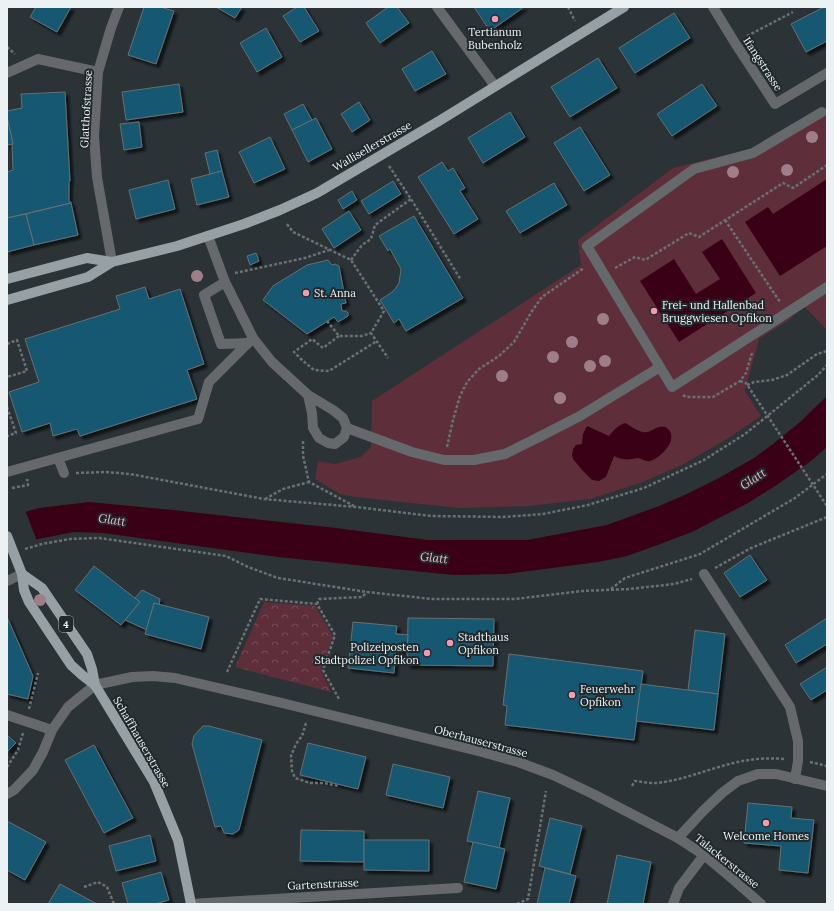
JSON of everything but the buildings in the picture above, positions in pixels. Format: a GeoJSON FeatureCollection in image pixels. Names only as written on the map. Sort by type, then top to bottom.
{"type":"FeatureCollection","features":[{"type":"Feature","properties":{"kind":"main road","name":"Wallisellerstrasse"},"geometry":{"type":"LineString","coordinates":[[7,300],[88,277],[112,262],[176,246],[244,224],[317,193],[439,121],[624,7]]}},
{"type":"Feature","properties":{"kind":"main road","name":"Wallisellerstrasse"},"geometry":{"type":"LineString","coordinates":[[7,279],[87,258],[112,262]]}},
{"type":"Feature","properties":{"kind":"main road","name":"Schaffhauserstrasse"},"geometry":{"type":"LineString","coordinates":[[7,536],[20,570],[24,590],[29,602],[71,665],[95,685]]}},
{"type":"Feature","properties":{"kind":"main road","name":"Schaffhauserstrasse"},"geometry":{"type":"LineString","coordinates":[[20,570],[42,588],[87,654],[95,685],[154,782],[178,840],[191,904]]}},
{"type":"Feature","properties":{"kind":"street","name":"Glatthofstrasse"},"geometry":{"type":"LineString","coordinates":[[112,262],[97,177],[94,136],[98,72],[119,7]]}},
{"type":"Feature","properties":{"kind":"street"},"geometry":{"type":"LineString","coordinates":[[437,7],[495,86]]}},
{"type":"Feature","properties":{"kind":"street","name":"Ifangstrasse"},"geometry":{"type":"LineString","coordinates":[[713,7],[775,104],[827,73]]}},
{"type":"Feature","properties":{"kind":"street"},"geometry":{"type":"LineString","coordinates":[[7,73],[38,59],[98,72]]}},
{"type":"Feature","properties":{"kind":"street"},"geometry":{"type":"LineString","coordinates":[[822,112],[752,153],[694,169],[587,246],[672,387],[827,287]]}},
{"type":"Feature","properties":{"kind":"street"},"geometry":{"type":"LineString","coordinates":[[208,236],[224,282],[250,341],[308,395],[343,418],[347,428],[344,437],[335,444],[328,443],[319,438],[313,428],[312,413],[308,395]]}},
{"type":"Feature","properties":{"kind":"street"},"geometry":{"type":"LineString","coordinates":[[224,282],[204,295],[221,344],[250,341]]}},
{"type":"Feature","properties":{"kind":"street"},"geometry":{"type":"LineString","coordinates":[[7,472],[198,420],[209,382],[250,341]]}},
{"type":"Feature","properties":{"kind":"street"},"geometry":{"type":"LineString","coordinates":[[347,428],[412,452],[444,460],[474,460],[505,454],[580,416],[660,367]]}},
{"type":"Feature","properties":{"kind":"street"},"geometry":{"type":"LineString","coordinates":[[58,458],[64,473]]}},
{"type":"Feature","properties":{"kind":"street"},"geometry":{"type":"LineString","coordinates":[[7,581],[20,570]]}},
{"type":"Feature","properties":{"kind":"street"},"geometry":{"type":"LineString","coordinates":[[704,574],[790,707],[798,741],[798,761],[795,778]]}},
{"type":"Feature","properties":{"kind":"street","name":"Oberhauserstrasse"},"geometry":{"type":"LineString","coordinates":[[95,685],[132,677],[153,676],[175,678],[482,752],[553,774],[678,838]]}},
{"type":"Feature","properties":{"kind":"street"},"geometry":{"type":"LineString","coordinates":[[7,794],[14,790],[33,770],[43,752],[52,730],[68,707],[95,685]]}},
{"type":"Feature","properties":{"kind":"street"},"geometry":{"type":"LineString","coordinates":[[7,715],[52,730]]}},
{"type":"Feature","properties":{"kind":"street"},"geometry":{"type":"LineString","coordinates":[[678,838],[722,792],[738,781],[758,774],[776,774],[827,786]]}},
{"type":"Feature","properties":{"kind":"street","name":"Talackerstrasse"},"geometry":{"type":"LineString","coordinates":[[678,838],[704,855],[761,904]]}},
{"type":"Feature","properties":{"kind":"street"},"geometry":{"type":"LineString","coordinates":[[673,904],[679,888],[704,855]]}},
{"type":"Feature","properties":{"kind":"street","name":"Gartenstrasse"},"geometry":{"type":"LineString","coordinates":[[191,904],[458,888]]}},
{"type":"Feature","properties":{"kind":"path"},"geometry":{"type":"LineString","coordinates":[[568,7],[576,21]]}},
{"type":"Feature","properties":{"kind":"path"},"geometry":{"type":"LineString","coordinates":[[735,43],[793,12]]}},
{"type":"Feature","properties":{"kind":"path"},"geometry":{"type":"LineString","coordinates":[[389,165],[461,280]]}},
{"type":"Feature","properties":{"kind":"path"},"geometry":{"type":"LineString","coordinates":[[605,275],[635,257],[645,260],[689,233],[699,237],[783,183],[793,188],[827,166]]}},
{"type":"Feature","properties":{"kind":"path"},"geometry":{"type":"LineString","coordinates":[[351,260],[362,245],[370,239],[375,225],[411,200]]}},
{"type":"Feature","properties":{"kind":"path"},"geometry":{"type":"LineString","coordinates":[[725,220],[787,313]]}},
{"type":"Feature","properties":{"kind":"path"},"geometry":{"type":"LineString","coordinates":[[287,224],[293,232],[351,260],[384,310],[371,333],[362,336],[339,336],[324,348],[312,339],[294,352],[314,370],[329,371],[377,341]]}},
{"type":"Feature","properties":{"kind":"path"},"geometry":{"type":"LineString","coordinates":[[234,273],[305,258],[329,250]]}},
{"type":"Feature","properties":{"kind":"path"},"geometry":{"type":"LineString","coordinates":[[444,460],[460,396],[467,382],[480,369],[500,356],[514,342],[542,297],[596,260]]}},
{"type":"Feature","properties":{"kind":"path"},"geometry":{"type":"LineString","coordinates":[[327,321],[339,336]]}},
{"type":"Feature","properties":{"kind":"path"},"geometry":{"type":"LineString","coordinates":[[371,333],[388,358]]}},
{"type":"Feature","properties":{"kind":"path"},"geometry":{"type":"LineString","coordinates":[[672,387],[686,397],[713,397],[740,381],[746,372],[754,346],[752,335]]}},
{"type":"Feature","properties":{"kind":"path"},"geometry":{"type":"LineString","coordinates":[[7,344],[17,340],[27,371],[7,378]]}},
{"type":"Feature","properties":{"kind":"path"},"geometry":{"type":"LineString","coordinates":[[747,386],[754,382],[772,380],[787,375],[817,354],[827,351]]}},
{"type":"Feature","properties":{"kind":"path"},"geometry":{"type":"LineString","coordinates":[[64,473],[106,472],[130,474],[264,499],[431,516],[503,517],[542,514],[588,505],[644,488],[704,460],[745,434],[818,375],[827,365]]}},
{"type":"Feature","properties":{"kind":"path"},"geometry":{"type":"LineString","coordinates":[[740,381],[746,384],[827,506]]}},
{"type":"Feature","properties":{"kind":"path"},"geometry":{"type":"LineString","coordinates":[[7,407],[16,433],[7,436]]}},
{"type":"Feature","properties":{"kind":"path"},"geometry":{"type":"LineString","coordinates":[[309,482],[303,456],[304,438],[313,428]]}},
{"type":"Feature","properties":{"kind":"path"},"geometry":{"type":"LineString","coordinates":[[611,589],[625,578],[700,554],[795,498],[827,474]]}},
{"type":"Feature","properties":{"kind":"path"},"geometry":{"type":"LineString","coordinates":[[264,499],[282,489],[309,482],[356,508]]}},
{"type":"Feature","properties":{"kind":"path"},"geometry":{"type":"LineString","coordinates":[[12,488],[28,485]]}},
{"type":"Feature","properties":{"kind":"path"},"geometry":{"type":"LineString","coordinates":[[21,551],[42,544],[99,538],[226,556],[278,578],[367,592],[432,599],[515,599],[582,591],[674,584],[704,574],[751,548],[827,518]]}},
{"type":"Feature","properties":{"kind":"path"},"geometry":{"type":"LineString","coordinates":[[317,604],[319,599],[362,597],[367,592]]}},
{"type":"Feature","properties":{"kind":"path"},"geometry":{"type":"LineString","coordinates":[[227,672],[260,599],[317,604]]}},
{"type":"Feature","properties":{"kind":"path"},"geometry":{"type":"LineString","coordinates":[[317,604],[335,635],[323,670],[339,699]]}},
{"type":"Feature","properties":{"kind":"path"},"geometry":{"type":"LineString","coordinates":[[306,723],[302,736],[296,744],[291,756],[292,771],[295,778],[310,783],[324,783],[339,786]]}},
{"type":"Feature","properties":{"kind":"path"},"geometry":{"type":"LineString","coordinates":[[632,786],[635,781],[656,783],[682,778]]}},
{"type":"Feature","properties":{"kind":"path"},"geometry":{"type":"LineString","coordinates":[[517,904],[528,899],[546,790]]}},
{"type":"Feature","properties":{"kind":"path"},"geometry":{"type":"LineString","coordinates":[[84,887],[98,882],[107,887],[114,904]]}},
{"type":"Feature","properties":{"kind":"green space","name":"Frei- und Hallenbad Bruggwiesen Opfikon"},"geometry":{"type":"Polygon","coordinates":[[[827,108],[827,330],[804,306],[791,315],[792,318],[759,339],[745,391],[761,416],[727,439],[680,466],[640,483],[590,499],[529,506],[459,508],[355,497],[340,494],[315,479],[318,461],[335,464],[361,457],[371,447],[372,401],[581,265],[578,240],[673,168],[782,141],[827,108]]]}},
{"type":"Feature","properties":{"kind":"green space"},"geometry":{"type":"Polygon","coordinates":[[[264,602],[315,606],[333,636],[321,670],[331,692],[235,667],[264,602]]]}},
{"type":"Feature","properties":{"kind":"water"},"geometry":{"type":"Polygon","coordinates":[[[827,179],[827,246],[780,276],[745,222],[768,207],[773,214],[827,179]]]}},
{"type":"Feature","properties":{"kind":"water"},"geometry":{"type":"Polygon","coordinates":[[[722,239],[756,293],[679,342],[640,281],[674,259],[696,294],[720,279],[702,252],[722,239]]]}},
{"type":"Feature","properties":{"kind":"water","name":"Glatt"},"geometry":{"type":"Polygon","coordinates":[[[827,396],[827,447],[811,461],[748,503],[692,532],[627,556],[598,562],[507,574],[453,575],[278,557],[103,533],[74,532],[38,539],[7,549],[7,517],[39,508],[89,502],[336,528],[428,540],[527,540],[607,525],[687,494],[754,458],[800,422],[827,396]]]}},
{"type":"Feature","properties":{"kind":"water"},"geometry":{"type":"Polygon","coordinates":[[[625,423],[636,430],[643,432],[649,432],[662,426],[665,427],[670,431],[670,443],[659,456],[650,461],[645,461],[638,458],[623,459],[614,456],[606,477],[599,481],[592,480],[573,459],[573,449],[576,445],[582,444],[583,434],[587,426],[609,436],[614,430],[625,423]]]}},
{"type":"Feature","properties":{"kind":"pier"},"geometry":{"type":"Polygon","coordinates":[[[25,510],[37,541],[7,551],[7,515],[25,510]]]}},
{"type":"Feature","properties":{"kind":"place","name":"Tertianum Bubenholz"},"geometry":{"type":"Point","coordinates":[495,19]}},
{"type":"Feature","properties":{"kind":"place","name":"St. Anna"},"geometry":{"type":"Point","coordinates":[306,293]}},
{"type":"Feature","properties":{"kind":"place","name":"Frei- und Hallenbad Bruggwiesen Opfikon"},"geometry":{"type":"Point","coordinates":[654,311]}},
{"type":"Feature","properties":{"kind":"place","name":"Stadthaus Opfikon"},"geometry":{"type":"Point","coordinates":[450,643]}},
{"type":"Feature","properties":{"kind":"place","name":"Polizeiposten Stadtpolizei Opfikon"},"geometry":{"type":"Point","coordinates":[427,653]}},
{"type":"Feature","properties":{"kind":"place","name":"Feuerwehr Opfikon"},"geometry":{"type":"Point","coordinates":[572,695]}},
{"type":"Feature","properties":{"kind":"place","name":"Welcome Homes"},"geometry":{"type":"Point","coordinates":[766,823]}}]}
